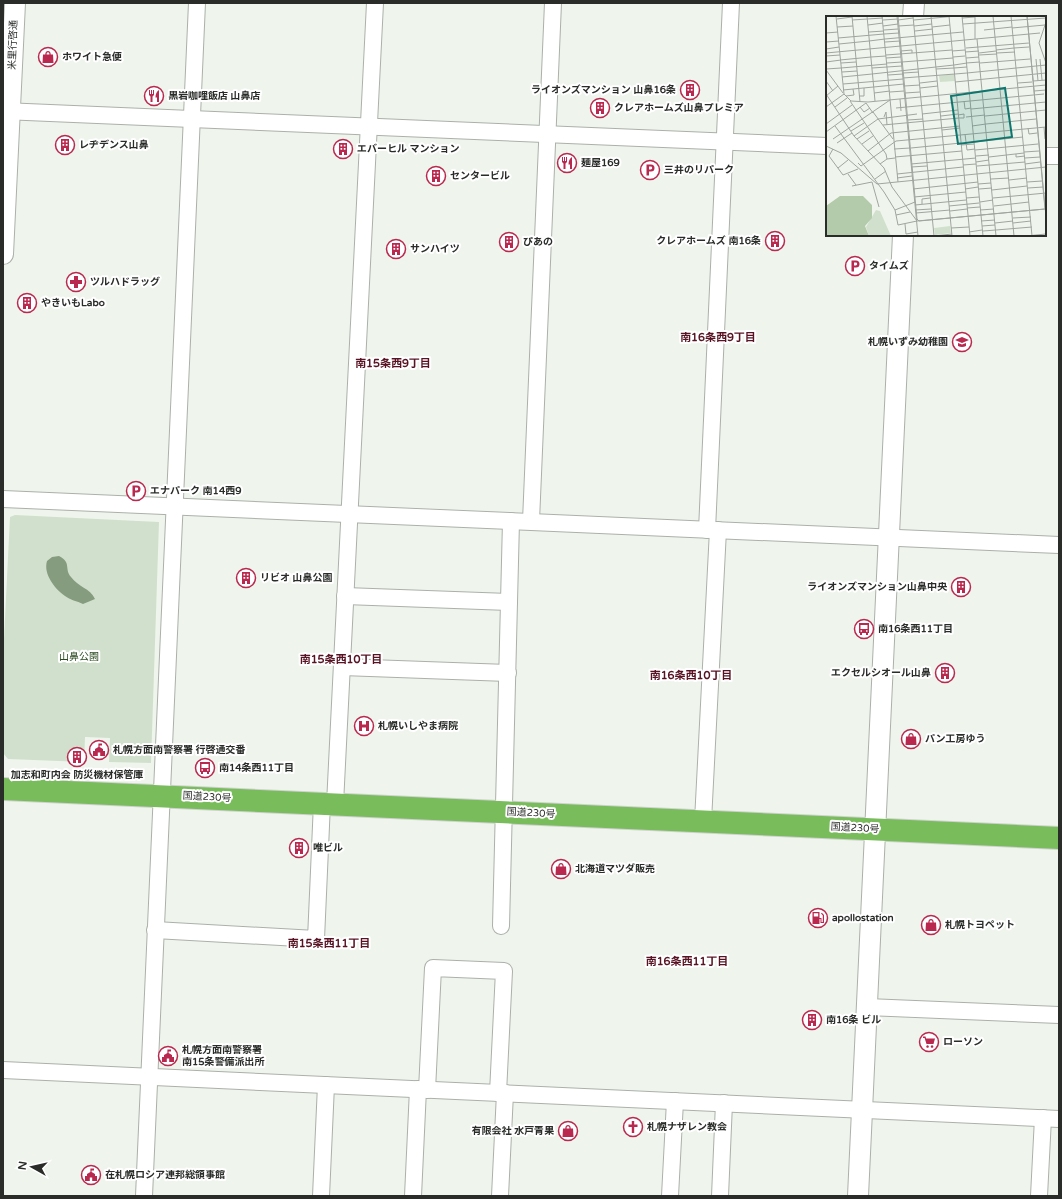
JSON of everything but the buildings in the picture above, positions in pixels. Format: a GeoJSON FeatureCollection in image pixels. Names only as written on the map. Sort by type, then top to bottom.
{"type":"FeatureCollection","features":[{"type":"Feature","properties":{"kind":"highway","name":"国道230号"},"geometry":{"type":"LineString","coordinates":[[3,789],[161,795],[1059,838]]}},
{"type":"Feature","properties":{"kind":"street","name":"米里行啓通"},"geometry":{"type":"LineString","coordinates":[[3,254],[7,111],[15,3]]}},
{"type":"Feature","properties":{"kind":"street"},"geometry":{"type":"LineString","coordinates":[[144,1196],[197,3]]}},
{"type":"Feature","properties":{"kind":"street"},"geometry":{"type":"LineString","coordinates":[[155,930],[316,939],[342,667],[375,3]]}},
{"type":"Feature","properties":{"kind":"street"},"geometry":{"type":"LineString","coordinates":[[531,522],[553,3]]}},
{"type":"Feature","properties":{"kind":"street"},"geometry":{"type":"LineString","coordinates":[[703,821],[725,142],[731,3]]}},
{"type":"Feature","properties":{"kind":"street"},"geometry":{"type":"LineString","coordinates":[[913,16],[914,3]]}},
{"type":"Feature","properties":{"kind":"street"},"geometry":{"type":"LineString","coordinates":[[7,111],[826,146]]}},
{"type":"Feature","properties":{"kind":"street"},"geometry":{"type":"LineString","coordinates":[[1046,156],[1059,156]]}},
{"type":"Feature","properties":{"kind":"street"},"geometry":{"type":"LineString","coordinates":[[858,1196],[903,236]]}},
{"type":"Feature","properties":{"kind":"street"},"geometry":{"type":"LineString","coordinates":[[3,499],[1059,545]]}},
{"type":"Feature","properties":{"kind":"street"},"geometry":{"type":"LineString","coordinates":[[501,926],[512,521]]}},
{"type":"Feature","properties":{"kind":"street"},"geometry":{"type":"LineString","coordinates":[[345,596],[509,602]]}},
{"type":"Feature","properties":{"kind":"street"},"geometry":{"type":"LineString","coordinates":[[342,667],[508,673]]}},
{"type":"Feature","properties":{"kind":"street"},"geometry":{"type":"LineString","coordinates":[[413,1196],[433,968],[504,971],[500,1196]]}},
{"type":"Feature","properties":{"kind":"street"},"geometry":{"type":"LineString","coordinates":[[867,1007],[1059,1015]]}},
{"type":"Feature","properties":{"kind":"street"},"geometry":{"type":"LineString","coordinates":[[3,1070],[1059,1119]]}},
{"type":"Feature","properties":{"kind":"street"},"geometry":{"type":"LineString","coordinates":[[321,1196],[326,1085]]}},
{"type":"Feature","properties":{"kind":"street"},"geometry":{"type":"LineString","coordinates":[[670,1196],[675,1101]]}},
{"type":"Feature","properties":{"kind":"street"},"geometry":{"type":"LineString","coordinates":[[720,1196],[724,1103]]}},
{"type":"Feature","properties":{"kind":"street"},"geometry":{"type":"LineString","coordinates":[[1040,1196],[1043,1118]]}},
{"type":"Feature","properties":{"kind":"green space","name":"山鼻公園"},"geometry":{"type":"Polygon","coordinates":[[[15,515],[159,522],[151,763],[109,762],[110,738],[85,737],[84,762],[8,759],[3,753],[3,659],[10,517],[15,515]]]}},
{"type":"Feature","properties":{"kind":"shaded area"},"geometry":{"type":"Polygon","coordinates":[[[59,556],[67,564],[71,577],[90,592],[95,599],[83,604],[67,597],[54,585],[48,576],[46,566],[47,561],[52,557],[59,556]]]}},
{"type":"Feature","properties":{"kind":"place","name":"ホワイト急便"},"geometry":{"type":"Point","coordinates":[48,57]}},
{"type":"Feature","properties":{"kind":"place","name":"ライオンズマンション 山鼻16条"},"geometry":{"type":"Point","coordinates":[690,90]}},
{"type":"Feature","properties":{"kind":"place","name":"黒岩咖哩飯店 山鼻店"},"geometry":{"type":"Point","coordinates":[154,96]}},
{"type":"Feature","properties":{"kind":"place","name":"クレアホームズ山鼻プレミア"},"geometry":{"type":"Point","coordinates":[600,108]}},
{"type":"Feature","properties":{"kind":"place","name":"レヂデンス山鼻"},"geometry":{"type":"Point","coordinates":[65,145]}},
{"type":"Feature","properties":{"kind":"place","name":"エバーヒル マンション"},"geometry":{"type":"Point","coordinates":[343,149]}},
{"type":"Feature","properties":{"kind":"place","name":"麺屋169"},"geometry":{"type":"Point","coordinates":[567,163]}},
{"type":"Feature","properties":{"kind":"place","name":"三井のリパーク"},"geometry":{"type":"Point","coordinates":[650,170]}},
{"type":"Feature","properties":{"kind":"place","name":"センタービル"},"geometry":{"type":"Point","coordinates":[436,176]}},
{"type":"Feature","properties":{"kind":"place","name":"クレアホームズ 南16条"},"geometry":{"type":"Point","coordinates":[775,241]}},
{"type":"Feature","properties":{"kind":"place","name":"ぴあの"},"geometry":{"type":"Point","coordinates":[509,242]}},
{"type":"Feature","properties":{"kind":"place","name":"サンハイツ"},"geometry":{"type":"Point","coordinates":[396,249]}},
{"type":"Feature","properties":{"kind":"place","name":"タイムズ"},"geometry":{"type":"Point","coordinates":[855,266]}},
{"type":"Feature","properties":{"kind":"place","name":"ツルハドラッグ"},"geometry":{"type":"Point","coordinates":[76,282]}},
{"type":"Feature","properties":{"kind":"place","name":"やきいもLabo"},"geometry":{"type":"Point","coordinates":[27,303]}},
{"type":"Feature","properties":{"kind":"place","name":"札幌いずみ幼稚園"},"geometry":{"type":"Point","coordinates":[962,342]}},
{"type":"Feature","properties":{"kind":"place","name":"エナパーク 南14西9"},"geometry":{"type":"Point","coordinates":[136,491]}},
{"type":"Feature","properties":{"kind":"place","name":"リビオ 山鼻公園"},"geometry":{"type":"Point","coordinates":[246,578]}},
{"type":"Feature","properties":{"kind":"place","name":"ライオンズマンション山鼻中央"},"geometry":{"type":"Point","coordinates":[961,587]}},
{"type":"Feature","properties":{"kind":"place","name":"南16条西11丁目"},"geometry":{"type":"Point","coordinates":[864,629]}},
{"type":"Feature","properties":{"kind":"place","name":"エクセルシオール山鼻"},"geometry":{"type":"Point","coordinates":[945,673]}},
{"type":"Feature","properties":{"kind":"place","name":"札幌いしやま病院"},"geometry":{"type":"Point","coordinates":[364,726]}},
{"type":"Feature","properties":{"kind":"place","name":"パン工房ゆう"},"geometry":{"type":"Point","coordinates":[911,739]}},
{"type":"Feature","properties":{"kind":"place","name":"札幌方面南警察署 行啓通交番"},"geometry":{"type":"Point","coordinates":[99,750]}},
{"type":"Feature","properties":{"kind":"place","name":"加志和町内会 防災機材保管庫"},"geometry":{"type":"Point","coordinates":[77,757]}},
{"type":"Feature","properties":{"kind":"place","name":"南14条西11丁目"},"geometry":{"type":"Point","coordinates":[205,768]}},
{"type":"Feature","properties":{"kind":"place","name":"唯ビル"},"geometry":{"type":"Point","coordinates":[299,848]}},
{"type":"Feature","properties":{"kind":"place","name":"北海道マツダ販売"},"geometry":{"type":"Point","coordinates":[561,869]}},
{"type":"Feature","properties":{"kind":"place","name":"apollostation"},"geometry":{"type":"Point","coordinates":[818,918]}},
{"type":"Feature","properties":{"kind":"place","name":"札幌トヨペット"},"geometry":{"type":"Point","coordinates":[931,925]}},
{"type":"Feature","properties":{"kind":"place","name":"南16条 ビル"},"geometry":{"type":"Point","coordinates":[812,1020]}},
{"type":"Feature","properties":{"kind":"place","name":"ローソン"},"geometry":{"type":"Point","coordinates":[929,1042]}},
{"type":"Feature","properties":{"kind":"place","name":"札幌方面南警察署 南15条警備派出所"},"geometry":{"type":"Point","coordinates":[168,1056]}},
{"type":"Feature","properties":{"kind":"place","name":"札幌ナザレン教会"},"geometry":{"type":"Point","coordinates":[633,1127]}},
{"type":"Feature","properties":{"kind":"place","name":"有限会社 水戸青果"},"geometry":{"type":"Point","coordinates":[568,1131]}},
{"type":"Feature","properties":{"kind":"place","name":"在札幌ロシア連邦総領事館"},"geometry":{"type":"Point","coordinates":[91,1175]}},
{"type":"Feature","properties":{"kind":"district","name":"南16条西9丁目"},"geometry":{"type":"Point","coordinates":[718,337]}},
{"type":"Feature","properties":{"kind":"district","name":"南15条西9丁目"},"geometry":{"type":"Point","coordinates":[393,363]}},
{"type":"Feature","properties":{"kind":"district","name":"南15条西10丁目"},"geometry":{"type":"Point","coordinates":[341,659]}},
{"type":"Feature","properties":{"kind":"district","name":"南16条西10丁目"},"geometry":{"type":"Point","coordinates":[691,675]}},
{"type":"Feature","properties":{"kind":"district","name":"南15条西11丁目"},"geometry":{"type":"Point","coordinates":[329,943]}},
{"type":"Feature","properties":{"kind":"district","name":"南16条西11丁目"},"geometry":{"type":"Point","coordinates":[687,961]}}]}
